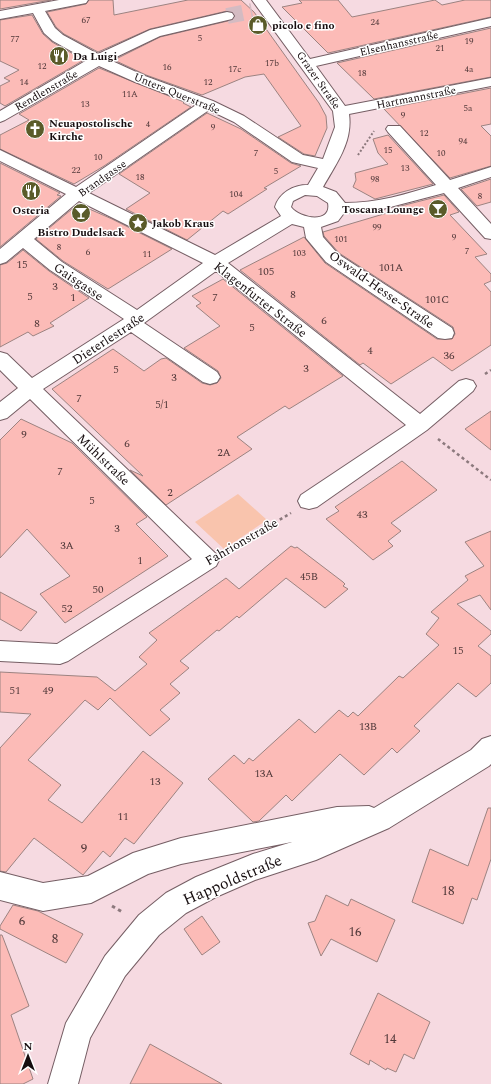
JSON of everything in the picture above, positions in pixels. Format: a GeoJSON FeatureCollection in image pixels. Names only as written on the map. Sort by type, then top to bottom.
{"type":"FeatureCollection","features":[{"type":"Feature","properties":{"kind":"street"},"geometry":{"type":"LineString","coordinates":[[0,15],[81,0]]}},
{"type":"Feature","properties":{"kind":"street","name":"Grazer Straße"},"geometry":{"type":"LineString","coordinates":[[259,6],[307,64],[341,111],[343,127],[335,152],[313,190]]}},
{"type":"Feature","properties":{"kind":"street","name":"Untere Querstraße"},"geometry":{"type":"LineString","coordinates":[[37,8],[53,34],[98,60],[162,88],[208,104],[240,119],[298,159],[327,165]]}},
{"type":"Feature","properties":{"kind":"street","name":"Rendlenstraße"},"geometry":{"type":"LineString","coordinates":[[0,117],[98,60],[155,32],[227,16]]}},
{"type":"Feature","properties":{"kind":"street","name":"Elsenhansstraße"},"geometry":{"type":"LineString","coordinates":[[307,64],[491,22]]}},
{"type":"Feature","properties":{"kind":"street","name":"Hartmannstraße"},"geometry":{"type":"LineString","coordinates":[[341,111],[491,82]]}},
{"type":"Feature","properties":{"kind":"street","name":"Brandgasse"},"geometry":{"type":"LineString","coordinates":[[0,258],[78,193],[208,104]]}},
{"type":"Feature","properties":{"kind":"street"},"geometry":{"type":"LineString","coordinates":[[394,129],[445,186],[491,234]]}},
{"type":"Feature","properties":{"kind":"street","name":"Klagenfurter Straße"},"geometry":{"type":"LineString","coordinates":[[4,161],[78,193],[217,263],[420,425]]}},
{"type":"Feature","properties":{"kind":"street"},"geometry":{"type":"LineString","coordinates":[[338,208],[351,209],[397,200],[491,172]]}},
{"type":"Feature","properties":{"kind":"street"},"geometry":{"type":"LineString","coordinates":[[313,190],[321,191],[333,198],[338,208],[332,217],[326,220],[311,223],[300,222],[290,218],[283,207],[284,201],[295,192],[313,190]]}},
{"type":"Feature","properties":{"kind":"street"},"geometry":{"type":"LineString","coordinates":[[217,263],[249,240],[290,218]]}},
{"type":"Feature","properties":{"kind":"street","name":"Oswald-Hesse-Straße"},"geometry":{"type":"LineString","coordinates":[[311,223],[315,238],[332,258],[445,333]]}},
{"type":"Feature","properties":{"kind":"street","name":"Gaisgasse"},"geometry":{"type":"LineString","coordinates":[[22,239],[56,266],[210,377]]}},
{"type":"Feature","properties":{"kind":"street","name":"Dieterlestraße"},"geometry":{"type":"LineString","coordinates":[[0,413],[31,388],[134,321],[217,263]]}},
{"type":"Feature","properties":{"kind":"street","name":"Mühlstraße"},"geometry":{"type":"LineString","coordinates":[[0,359],[208,560]]}},
{"type":"Feature","properties":{"kind":"street"},"geometry":{"type":"LineString","coordinates":[[309,501],[420,425],[466,386]]}},
{"type":"Feature","properties":{"kind":"street","name":"Fahrionstraße"},"geometry":{"type":"LineString","coordinates":[[0,651],[60,654],[208,560]]}},
{"type":"Feature","properties":{"kind":"street","name":"Happoldstraße"},"geometry":{"type":"LineString","coordinates":[[63,1084],[76,1033],[115,966],[149,925],[176,903],[206,887],[253,867],[316,847],[380,819],[480,758],[491,747]]}},
{"type":"Feature","properties":{"kind":"street","name":"Happoldstraße"},"geometry":{"type":"LineString","coordinates":[[0,886],[43,897],[64,894],[92,889],[143,862],[181,851],[337,820],[380,819]]}},
{"type":"Feature","properties":{"kind":"path"},"geometry":{"type":"LineString","coordinates":[[357,156],[376,128]]}},
{"type":"Feature","properties":{"kind":"path"},"geometry":{"type":"LineString","coordinates":[[420,425],[491,480]]}},
{"type":"Feature","properties":{"kind":"path","name":"Fahrionstraße"},"geometry":{"type":"LineString","coordinates":[[208,560],[225,552],[309,501]]}},
{"type":"Feature","properties":{"kind":"shaded area"},"geometry":{"type":"Polygon","coordinates":[[[238,494],[267,520],[224,549],[195,522],[238,494]]]}},
{"type":"Feature","properties":{"kind":"building"},"geometry":{"type":"Polygon","coordinates":[[[0,0],[51,0],[0,9],[0,0]]]}},
{"type":"Feature","properties":{"kind":"building"},"geometry":{"type":"Polygon","coordinates":[[[89,0],[113,0],[114,15],[188,0],[241,0],[254,12],[319,103],[326,116],[327,128],[315,156],[304,154],[278,137],[301,126],[264,74],[245,77],[202,95],[146,75],[114,60],[160,37],[232,20],[235,17],[233,12],[227,11],[150,29],[98,52],[64,34],[56,27],[47,12],[86,4],[89,0]]]}},
{"type":"Feature","properties":{"kind":"building"},"geometry":{"type":"Polygon","coordinates":[[[299,0],[338,0],[352,17],[435,0],[442,5],[465,0],[491,0],[491,17],[328,53],[282,7],[302,3],[299,0]]]}},
{"type":"Feature","properties":{"kind":"building"},"geometry":{"type":"Polygon","coordinates":[[[32,15],[43,34],[52,42],[84,60],[5,106],[0,103],[0,86],[10,81],[4,78],[19,70],[0,61],[0,20],[32,15]]]}},
{"type":"Feature","properties":{"kind":"building"},"geometry":{"type":"Polygon","coordinates":[[[491,28],[491,77],[374,99],[337,63],[491,28]]]}},
{"type":"Feature","properties":{"kind":"building"},"geometry":{"type":"Polygon","coordinates":[[[99,68],[184,102],[183,103],[191,107],[104,166],[74,184],[0,149],[0,135],[29,120],[19,114],[99,68]]]}},
{"type":"Feature","properties":{"kind":"building"},"geometry":{"type":"Polygon","coordinates":[[[491,88],[491,124],[481,126],[491,136],[491,166],[450,178],[384,109],[491,88]]]}},
{"type":"Feature","properties":{"kind":"building"},"geometry":{"type":"Polygon","coordinates":[[[207,113],[241,129],[291,163],[301,166],[264,188],[267,189],[228,214],[223,211],[187,240],[126,209],[150,193],[119,174],[207,113]]]}},
{"type":"Feature","properties":{"kind":"building"},"geometry":{"type":"Polygon","coordinates":[[[388,135],[433,184],[375,199],[353,187],[356,180],[355,173],[388,164],[378,153],[373,139],[388,135]]]}},
{"type":"Feature","properties":{"kind":"building"},"geometry":{"type":"Polygon","coordinates":[[[0,163],[60,193],[57,195],[61,196],[0,247],[0,163]]]}},
{"type":"Feature","properties":{"kind":"building"},"geometry":{"type":"Polygon","coordinates":[[[491,179],[491,202],[477,206],[461,189],[491,179]]]}},
{"type":"Feature","properties":{"kind":"building"},"geometry":{"type":"Polygon","coordinates":[[[444,195],[459,212],[450,215],[487,254],[475,257],[491,274],[491,281],[484,284],[491,292],[491,345],[452,371],[433,357],[391,384],[363,363],[360,365],[240,270],[304,237],[325,263],[437,339],[452,339],[455,334],[453,327],[339,253],[324,236],[323,232],[397,210],[393,208],[444,195]]]}},
{"type":"Feature","properties":{"kind":"building"},"geometry":{"type":"Polygon","coordinates":[[[78,204],[172,249],[108,289],[63,261],[36,239],[78,204]]]}},
{"type":"Feature","properties":{"kind":"building"},"geometry":{"type":"Polygon","coordinates":[[[23,250],[49,271],[89,298],[50,323],[54,326],[33,336],[28,332],[0,347],[0,265],[7,263],[23,250]]]}},
{"type":"Feature","properties":{"kind":"building"},"geometry":{"type":"Polygon","coordinates":[[[223,279],[343,376],[289,409],[285,406],[237,437],[252,449],[166,505],[130,470],[143,476],[52,389],[113,349],[144,371],[161,359],[166,358],[202,383],[210,385],[217,383],[221,378],[218,371],[184,348],[220,326],[196,306],[201,303],[192,296],[223,279]]]}},
{"type":"Feature","properties":{"kind":"building"},"geometry":{"type":"Polygon","coordinates":[[[491,411],[491,450],[465,429],[491,411]]]}},
{"type":"Feature","properties":{"kind":"building"},"geometry":{"type":"Polygon","coordinates":[[[21,419],[72,443],[147,517],[136,524],[168,556],[65,623],[40,594],[70,576],[27,529],[0,558],[0,440],[21,419]]]}},
{"type":"Feature","properties":{"kind":"building"},"geometry":{"type":"Polygon","coordinates":[[[402,461],[437,490],[391,523],[401,531],[388,541],[393,546],[373,560],[326,519],[339,511],[335,507],[402,461]]]}},
{"type":"Feature","properties":{"kind":"building"},"geometry":{"type":"Polygon","coordinates":[[[491,531],[491,610],[480,595],[457,604],[491,631],[491,634],[478,646],[491,656],[491,683],[476,697],[458,683],[414,726],[420,731],[397,753],[392,748],[364,775],[340,754],[292,801],[286,795],[259,821],[253,822],[208,779],[234,755],[244,764],[249,758],[253,761],[299,719],[315,733],[339,710],[348,717],[353,712],[358,716],[399,676],[403,678],[439,645],[426,634],[439,618],[431,612],[468,580],[465,576],[484,566],[465,542],[491,531]]]}},
{"type":"Feature","properties":{"kind":"building"},"geometry":{"type":"Polygon","coordinates":[[[291,546],[295,548],[297,547],[343,582],[345,584],[343,586],[348,589],[325,608],[286,578],[239,618],[237,616],[219,631],[217,630],[180,661],[189,668],[170,684],[180,693],[160,710],[170,719],[150,736],[110,698],[98,710],[85,700],[28,760],[61,785],[48,800],[82,823],[143,751],[183,783],[134,844],[125,838],[110,857],[103,851],[83,875],[34,838],[6,872],[0,871],[0,748],[31,714],[0,712],[0,672],[97,677],[115,691],[147,664],[139,657],[157,640],[149,633],[226,578],[239,589],[291,546]]]}},
{"type":"Feature","properties":{"kind":"building"},"geometry":{"type":"Polygon","coordinates":[[[0,592],[37,612],[21,631],[0,619],[0,592]]]}},
{"type":"Feature","properties":{"kind":"building"},"geometry":{"type":"Polygon","coordinates":[[[488,808],[491,808],[491,859],[477,900],[472,898],[463,924],[412,902],[430,849],[468,866],[488,808]]]}},
{"type":"Feature","properties":{"kind":"building"},"geometry":{"type":"Polygon","coordinates":[[[326,895],[348,906],[351,899],[395,920],[377,962],[331,939],[321,956],[308,923],[315,921],[326,895]]]}},
{"type":"Feature","properties":{"kind":"building"},"geometry":{"type":"Polygon","coordinates":[[[13,905],[38,911],[83,934],[66,963],[0,929],[0,926],[13,905]]]}},
{"type":"Feature","properties":{"kind":"building"},"geometry":{"type":"Polygon","coordinates":[[[202,916],[220,942],[202,955],[184,929],[202,916]]]}},
{"type":"Feature","properties":{"kind":"building"},"geometry":{"type":"Polygon","coordinates":[[[0,935],[2,935],[29,1006],[11,1015],[33,1079],[23,1084],[0,1084],[0,935]]]}},
{"type":"Feature","properties":{"kind":"building"},"geometry":{"type":"Polygon","coordinates":[[[378,993],[430,1022],[414,1059],[404,1054],[396,1072],[387,1068],[386,1070],[370,1060],[369,1065],[350,1054],[378,993]]]}},
{"type":"Feature","properties":{"kind":"building"},"geometry":{"type":"Polygon","coordinates":[[[150,1044],[222,1084],[130,1084],[150,1044]]]}},
{"type":"Feature","properties":{"kind":"tunnel"},"geometry":{"type":"LineString","coordinates":[[227,16],[252,11]]}},
{"type":"Feature","properties":{"kind":"place","name":"picolo e fino"},"geometry":{"type":"Point","coordinates":[258,25]}},
{"type":"Feature","properties":{"kind":"place","name":"Da Luigi"},"geometry":{"type":"Point","coordinates":[59,56]}},
{"type":"Feature","properties":{"kind":"place","name":"Neuapostolische Kirche"},"geometry":{"type":"Point","coordinates":[35,129]}},
{"type":"Feature","properties":{"kind":"place","name":"Osteria"},"geometry":{"type":"Point","coordinates":[31,191]}},
{"type":"Feature","properties":{"kind":"place","name":"Toscana Lounge"},"geometry":{"type":"Point","coordinates":[438,209]}},
{"type":"Feature","properties":{"kind":"place","name":"Bistro Dudelsack"},"geometry":{"type":"Point","coordinates":[81,213]}},
{"type":"Feature","properties":{"kind":"place","name":"Jakob Kraus"},"geometry":{"type":"Point","coordinates":[138,223]}}]}
